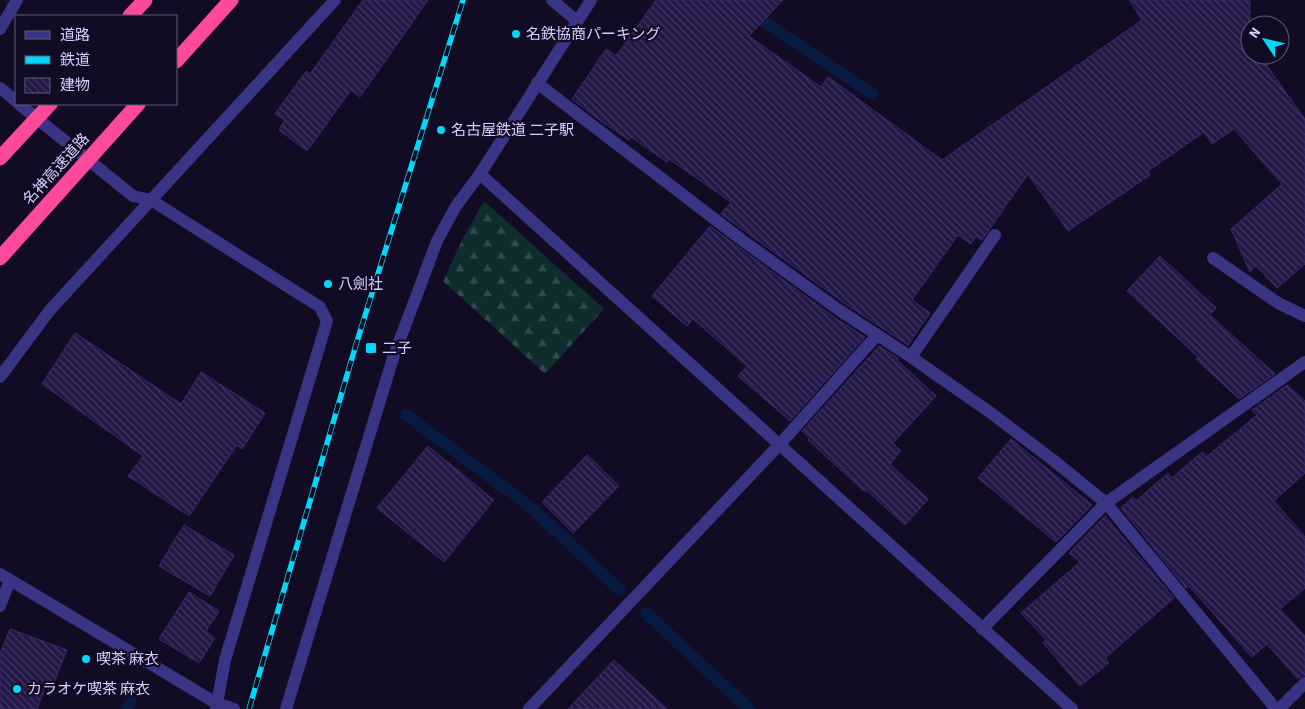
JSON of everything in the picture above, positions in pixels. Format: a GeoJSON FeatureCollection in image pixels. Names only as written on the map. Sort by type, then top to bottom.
{"type":"FeatureCollection","features":[{"type":"Feature","properties":{"kind":"highway"},"geometry":{"type":"LineString","coordinates":[[131,15],[145,0]]}},
{"type":"Feature","properties":{"kind":"highway"},"geometry":{"type":"LineString","coordinates":[[178,60],[232,0]]}},
{"type":"Feature","properties":{"kind":"highway"},"geometry":{"type":"LineString","coordinates":[[0,158],[49,105]]}},
{"type":"Feature","properties":{"kind":"highway","name":"名神高速道路"},"geometry":{"type":"LineString","coordinates":[[0,258],[137,105]]}},
{"type":"Feature","properties":{"kind":"street"},"geometry":{"type":"LineString","coordinates":[[0,28],[16,0]]}},
{"type":"Feature","properties":{"kind":"street"},"geometry":{"type":"LineString","coordinates":[[0,378],[50,310],[336,0]]}},
{"type":"Feature","properties":{"kind":"street"},"geometry":{"type":"LineString","coordinates":[[552,0],[576,21]]}},
{"type":"Feature","properties":{"kind":"street"},"geometry":{"type":"LineString","coordinates":[[286,709],[393,358],[437,241],[456,206],[480,174],[536,83],[591,0]]}},
{"type":"Feature","properties":{"kind":"street"},"geometry":{"type":"LineString","coordinates":[[536,83],[742,240],[839,310],[911,357],[1007,424],[1106,503],[1278,709],[1305,683]]}},
{"type":"Feature","properties":{"kind":"street"},"geometry":{"type":"LineString","coordinates":[[0,88],[15,100]]}},
{"type":"Feature","properties":{"kind":"street"},"geometry":{"type":"LineString","coordinates":[[20,105],[133,196],[152,200],[320,307],[326,321],[225,660],[216,706]]}},
{"type":"Feature","properties":{"kind":"street"},"geometry":{"type":"LineString","coordinates":[[480,174],[1072,709]]}},
{"type":"Feature","properties":{"kind":"street"},"geometry":{"type":"LineString","coordinates":[[911,357],[995,235]]}},
{"type":"Feature","properties":{"kind":"street"},"geometry":{"type":"LineString","coordinates":[[1213,258],[1278,303],[1305,316]]}},
{"type":"Feature","properties":{"kind":"street"},"geometry":{"type":"LineString","coordinates":[[529,709],[780,444],[877,335]]}},
{"type":"Feature","properties":{"kind":"street"},"geometry":{"type":"LineString","coordinates":[[982,629],[1106,503],[1305,362]]}},
{"type":"Feature","properties":{"kind":"street"},"geometry":{"type":"LineString","coordinates":[[0,606],[5,577],[216,706],[234,709]]}},
{"type":"Feature","properties":{"kind":"green space"},"geometry":{"type":"Polygon","coordinates":[[[484,201],[604,309],[545,374],[443,281],[462,240],[484,201]]]}},
{"type":"Feature","properties":{"kind":"building"},"geometry":{"type":"Polygon","coordinates":[[[363,0],[428,0],[360,97],[351,90],[307,151],[279,130],[285,120],[275,114],[306,71],[310,74],[363,0]]]}},
{"type":"Feature","properties":{"kind":"building"},"geometry":{"type":"Polygon","coordinates":[[[656,0],[783,0],[749,36],[821,87],[828,77],[942,160],[1142,20],[1129,0],[1250,0],[1250,15],[1240,15],[1240,65],[1266,65],[1305,119],[1305,264],[1277,288],[1256,266],[1250,272],[1231,229],[1282,184],[1234,129],[1212,144],[1204,132],[1148,171],[1150,175],[1068,231],[1028,174],[982,240],[976,236],[971,244],[958,235],[912,300],[930,313],[908,345],[844,303],[721,214],[731,202],[669,159],[667,162],[631,137],[629,140],[572,99],[606,49],[616,56],[656,0]]]}},
{"type":"Feature","properties":{"kind":"building"},"geometry":{"type":"Polygon","coordinates":[[[710,226],[834,317],[865,337],[790,421],[738,376],[747,366],[693,319],[687,326],[652,296],[710,226]]]}},
{"type":"Feature","properties":{"kind":"building"},"geometry":{"type":"Polygon","coordinates":[[[1160,256],[1216,308],[1210,315],[1275,374],[1239,399],[1196,359],[1198,357],[1127,291],[1160,256]]]}},
{"type":"Feature","properties":{"kind":"building"},"geometry":{"type":"Polygon","coordinates":[[[75,333],[181,404],[201,372],[265,413],[242,449],[237,445],[189,516],[128,476],[143,456],[42,384],[75,333]]]}},
{"type":"Feature","properties":{"kind":"building"},"geometry":{"type":"Polygon","coordinates":[[[879,346],[898,358],[897,360],[936,396],[893,443],[901,451],[890,464],[928,499],[905,525],[808,440],[810,438],[802,431],[879,346]]]}},
{"type":"Feature","properties":{"kind":"building"},"geometry":{"type":"Polygon","coordinates":[[[1287,385],[1305,401],[1305,473],[1274,501],[1305,537],[1305,588],[1280,609],[1305,636],[1305,675],[1298,679],[1267,644],[1252,657],[1189,586],[1186,588],[1121,508],[1133,497],[1136,501],[1168,473],[1172,478],[1202,452],[1206,457],[1257,415],[1252,410],[1287,385]]]}},
{"type":"Feature","properties":{"kind":"building"},"geometry":{"type":"Polygon","coordinates":[[[1011,439],[1092,505],[1056,542],[978,478],[1011,439]]]}},
{"type":"Feature","properties":{"kind":"building"},"geometry":{"type":"Polygon","coordinates":[[[428,446],[494,500],[444,562],[377,508],[428,446]]]}},
{"type":"Feature","properties":{"kind":"building"},"geometry":{"type":"Polygon","coordinates":[[[587,455],[619,486],[573,533],[542,502],[587,455]]]}},
{"type":"Feature","properties":{"kind":"building"},"geometry":{"type":"Polygon","coordinates":[[[1105,516],[1174,598],[1105,658],[1109,663],[1080,686],[1043,643],[1046,640],[1021,613],[1080,562],[1069,553],[1105,516]]]}},
{"type":"Feature","properties":{"kind":"building"},"geometry":{"type":"Polygon","coordinates":[[[184,525],[234,555],[210,596],[159,566],[184,525]]]}},
{"type":"Feature","properties":{"kind":"building"},"geometry":{"type":"Polygon","coordinates":[[[189,592],[219,611],[206,631],[215,638],[199,663],[159,639],[189,592]]]}},
{"type":"Feature","properties":{"kind":"building"},"geometry":{"type":"Polygon","coordinates":[[[10,629],[67,650],[53,685],[47,683],[37,709],[0,709],[0,654],[10,629]]]}},
{"type":"Feature","properties":{"kind":"building"},"geometry":{"type":"Polygon","coordinates":[[[614,660],[667,709],[568,709],[614,660]]]}},
{"type":"Feature","properties":{"kind":"waterway"},"geometry":{"type":"LineString","coordinates":[[731,0],[873,94]]}},
{"type":"Feature","properties":{"kind":"waterway"},"geometry":{"type":"LineString","coordinates":[[406,415],[528,505],[620,590]]}},
{"type":"Feature","properties":{"kind":"waterway"},"geometry":{"type":"LineString","coordinates":[[646,613],[749,709]]}},
{"type":"Feature","properties":{"kind":"waterway"},"geometry":{"type":"LineString","coordinates":[[127,709],[131,701]]}},
{"type":"Feature","properties":{"kind":"railway"},"geometry":{"type":"LineString","coordinates":[[249,709],[355,348],[463,0]]}},
{"type":"Feature","properties":{"kind":"place","name":"名鉄協商パーキング"},"geometry":{"type":"Point","coordinates":[516,34]}},
{"type":"Feature","properties":{"kind":"place","name":"名古屋鉄道 二子駅"},"geometry":{"type":"Point","coordinates":[441,130]}},
{"type":"Feature","properties":{"kind":"place","name":"八劍社"},"geometry":{"type":"Point","coordinates":[328,284]}},
{"type":"Feature","properties":{"kind":"place","name":"二子"},"geometry":{"type":"Point","coordinates":[371,348]}},
{"type":"Feature","properties":{"kind":"place","name":"喫茶 麻衣"},"geometry":{"type":"Point","coordinates":[86,659]}},
{"type":"Feature","properties":{"kind":"place","name":"カラオケ喫茶 麻衣"},"geometry":{"type":"Point","coordinates":[17,689]}}]}
